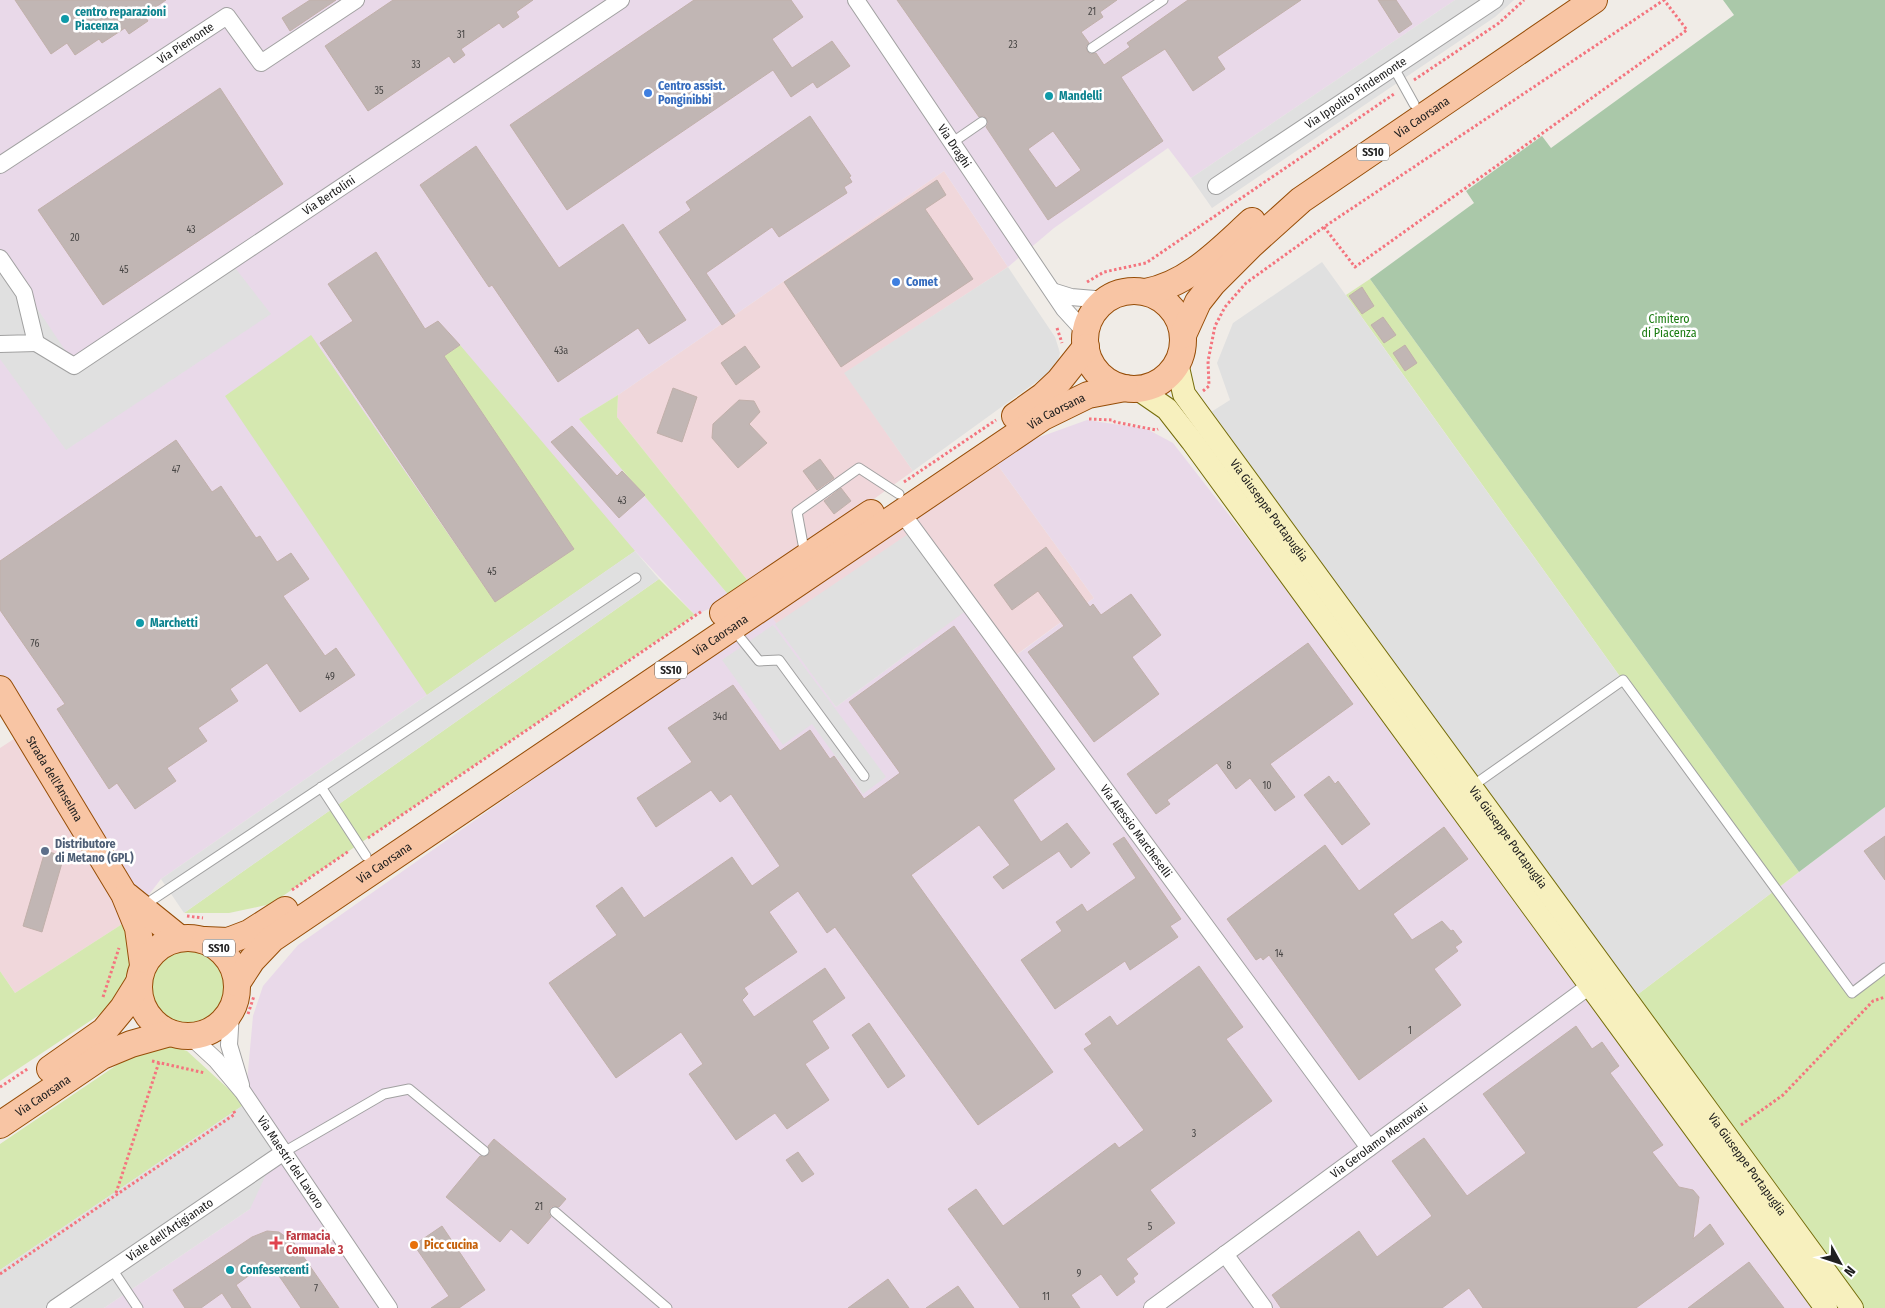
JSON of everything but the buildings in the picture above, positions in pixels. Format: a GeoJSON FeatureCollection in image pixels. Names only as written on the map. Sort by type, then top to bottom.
{"type":"FeatureCollection","features":[{"type":"Feature","properties":{"kind":"main road","name":"Via Caorsana"},"geometry":{"type":"LineString","coordinates":[[1145,292],[1162,289],[1190,274],[1288,188],[1409,95],[1565,0]]}},
{"type":"Feature","properties":{"kind":"main road","name":"Via Caorsana"},"geometry":{"type":"LineString","coordinates":[[1183,335],[1198,302],[1213,283],[1251,245],[1301,200],[1594,0]]}},
{"type":"Feature","properties":{"kind":"main road","name":"SS10"},"geometry":{"type":"LineString","coordinates":[[1078,343],[1096,309],[1106,300],[1125,292],[1145,292]]}},
{"type":"Feature","properties":{"kind":"main road"},"geometry":{"type":"LineString","coordinates":[[1145,292],[1159,298],[1171,308],[1179,321],[1183,335]]}},
{"type":"Feature","properties":{"kind":"main road","name":"SS10"},"geometry":{"type":"LineString","coordinates":[[1131,389],[1154,385],[1168,376],[1178,363],[1182,350],[1183,335]]}},
{"type":"Feature","properties":{"kind":"main road","name":"Via Caorsana"},"geometry":{"type":"LineString","coordinates":[[246,987],[252,960],[272,939],[733,628],[898,499],[1044,396],[1067,373],[1078,343]]}},
{"type":"Feature","properties":{"kind":"main road"},"geometry":{"type":"LineString","coordinates":[[1078,343],[1098,374],[1110,383],[1131,389]]}},
{"type":"Feature","properties":{"kind":"main road","name":"Via Giuseppe Portapuglia"},"geometry":{"type":"LineString","coordinates":[[1178,363],[1184,394],[1471,787],[1599,979],[1826,1308]]}},
{"type":"Feature","properties":{"kind":"main road","name":"Via Caorsana"},"geometry":{"type":"LineString","coordinates":[[209,930],[228,941],[249,934],[362,850],[805,556],[898,499],[1051,413],[1088,395],[1131,389]]}},
{"type":"Feature","properties":{"kind":"main road","name":"Via Giuseppe Portapuglia"},"geometry":{"type":"LineString","coordinates":[[1131,389],[1167,409],[1599,979],[1726,1135],[1852,1308]]}},
{"type":"Feature","properties":{"kind":"main road","name":"Strada dell'Anselma"},"geometry":{"type":"LineString","coordinates":[[0,689],[134,910],[141,974],[140,1000],[146,1014],[156,1025],[180,1035]]}},
{"type":"Feature","properties":{"kind":"main road","name":"Strada dell'Anselma"},"geometry":{"type":"LineString","coordinates":[[134,910],[182,927]]}},
{"type":"Feature","properties":{"kind":"main road","name":"Via Caorsana"},"geometry":{"type":"LineString","coordinates":[[0,1104],[104,1031],[123,1008],[152,953],[182,927]]}},
{"type":"Feature","properties":{"kind":"main road","name":"SS10"},"geometry":{"type":"LineString","coordinates":[[182,927],[192,937],[209,930],[218,947],[228,957],[246,987],[236,998],[239,1017]]}},
{"type":"Feature","properties":{"kind":"main road","name":"Via Caorsana"},"geometry":{"type":"LineString","coordinates":[[0,1125],[102,1056],[131,1044],[180,1035],[206,1033],[220,1024],[239,1017]]}},
{"type":"Feature","properties":{"kind":"street","name":"Via Piemonte"},"geometry":{"type":"LineString","coordinates":[[0,165],[227,16],[261,63],[356,0]]}},
{"type":"Feature","properties":{"kind":"street","name":"Via Bertolini"},"geometry":{"type":"LineString","coordinates":[[36,342],[74,366],[622,0]]}},
{"type":"Feature","properties":{"kind":"street","name":"Via Draghi"},"geometry":{"type":"LineString","coordinates":[[856,0],[1054,292],[1068,303]]}},
{"type":"Feature","properties":{"kind":"street","name":"Via Ippolito Pindemonte"},"geometry":{"type":"LineString","coordinates":[[1216,186],[1495,0]]}},
{"type":"Feature","properties":{"kind":"street"},"geometry":{"type":"LineString","coordinates":[[0,258],[24,293],[36,342],[0,344]]}},
{"type":"Feature","properties":{"kind":"street"},"geometry":{"type":"LineString","coordinates":[[1078,343],[1068,303],[1106,300]]}},
{"type":"Feature","properties":{"kind":"street","name":"Via Alessio Marcheselli"},"geometry":{"type":"LineString","coordinates":[[898,499],[1369,1148]]}},
{"type":"Feature","properties":{"kind":"street","name":"Via Gerolamo Mentovati"},"geometry":{"type":"LineString","coordinates":[[1152,1308],[1599,979]]}},
{"type":"Feature","properties":{"kind":"street","name":"Via Maestri del Lavoro"},"geometry":{"type":"LineString","coordinates":[[239,1017],[229,1045],[243,1092]]}},
{"type":"Feature","properties":{"kind":"street","name":"Via Maestri del Lavoro"},"geometry":{"type":"LineString","coordinates":[[180,1035],[219,1064],[243,1092],[390,1308]]}},
{"type":"Feature","properties":{"kind":"street","name":"Viale dell'Artigianato"},"geometry":{"type":"LineString","coordinates":[[55,1308],[284,1152]]}},
{"type":"Feature","properties":{"kind":"street"},"geometry":{"type":"LineString","coordinates":[[1225,1254],[1264,1308]]}},
{"type":"Feature","properties":{"kind":"lane"},"geometry":{"type":"LineString","coordinates":[[1092,48],[1164,0]]}},
{"type":"Feature","properties":{"kind":"lane"},"geometry":{"type":"LineString","coordinates":[[1394,68],[1409,95]]}},
{"type":"Feature","properties":{"kind":"lane"},"geometry":{"type":"LineString","coordinates":[[952,142],[982,122]]}},
{"type":"Feature","properties":{"kind":"lane"},"geometry":{"type":"LineString","coordinates":[[805,556],[797,512],[859,468],[898,499]]}},
{"type":"Feature","properties":{"kind":"lane"},"geometry":{"type":"LineString","coordinates":[[134,910],[636,578]]}},
{"type":"Feature","properties":{"kind":"lane"},"geometry":{"type":"LineString","coordinates":[[733,628],[759,661],[779,660],[864,776]]}},
{"type":"Feature","properties":{"kind":"lane"},"geometry":{"type":"LineString","coordinates":[[1471,787],[1624,680],[1852,993],[1885,968]]}},
{"type":"Feature","properties":{"kind":"lane"},"geometry":{"type":"LineString","coordinates":[[321,787],[362,850]]}},
{"type":"Feature","properties":{"kind":"lane"},"geometry":{"type":"LineString","coordinates":[[284,1152],[384,1094],[408,1090],[484,1151]]}},
{"type":"Feature","properties":{"kind":"lane"},"geometry":{"type":"LineString","coordinates":[[555,1212],[667,1308]]}},
{"type":"Feature","properties":{"kind":"lane"},"geometry":{"type":"LineString","coordinates":[[112,1269],[138,1308]]}},
{"type":"Feature","properties":{"kind":"path"},"geometry":{"type":"LineString","coordinates":[[1078,343],[1056,322],[1068,303],[1089,280],[1104,272],[1146,263],[1409,95],[1499,23],[1524,0]]}},
{"type":"Feature","properties":{"kind":"path"},"geometry":{"type":"LineString","coordinates":[[1190,402],[1209,386],[1208,361],[1214,326],[1225,307],[1246,283],[1324,227],[1664,0],[1687,30],[1355,267],[1324,227]]}},
{"type":"Feature","properties":{"kind":"path"},"geometry":{"type":"LineString","coordinates":[[1086,418],[1113,420],[1156,430],[1173,417]]}},
{"type":"Feature","properties":{"kind":"path"},"geometry":{"type":"LineString","coordinates":[[898,499],[998,418]]}},
{"type":"Feature","properties":{"kind":"path"},"geometry":{"type":"LineString","coordinates":[[287,893],[362,850],[705,608]]}},
{"type":"Feature","properties":{"kind":"path"},"geometry":{"type":"LineString","coordinates":[[109,1025],[99,1013],[109,976],[134,910]]}},
{"type":"Feature","properties":{"kind":"path"},"geometry":{"type":"LineString","coordinates":[[182,927],[209,930]]}},
{"type":"Feature","properties":{"kind":"path"},"geometry":{"type":"LineString","coordinates":[[239,1017],[246,987]]}},
{"type":"Feature","properties":{"kind":"path"},"geometry":{"type":"LineString","coordinates":[[1726,1135],[1783,1096],[1873,1001],[1885,997]]}},
{"type":"Feature","properties":{"kind":"path"},"geometry":{"type":"LineString","coordinates":[[151,1060],[205,1073],[212,1079]]}},
{"type":"Feature","properties":{"kind":"path"},"geometry":{"type":"LineString","coordinates":[[116,1194],[160,1062]]}},
{"type":"Feature","properties":{"kind":"path"},"geometry":{"type":"LineString","coordinates":[[205,1073],[219,1064]]}},
{"type":"Feature","properties":{"kind":"path"},"geometry":{"type":"LineString","coordinates":[[0,1088],[30,1067]]}},
{"type":"Feature","properties":{"kind":"path"},"geometry":{"type":"LineString","coordinates":[[0,1274],[235,1114],[232,1107]]}},
{"type":"Feature","properties":{"kind":"shaded area"},"geometry":{"type":"Polygon","coordinates":[[[0,0],[1455,0],[1191,178],[1168,148],[1054,228],[1008,267],[944,171],[618,395],[579,419],[732,599],[695,615],[635,551],[161,879],[130,919],[0,708],[0,0]]]}},
{"type":"Feature","properties":{"kind":"shaded area"},"geometry":{"type":"Polygon","coordinates":[[[1455,0],[1514,0],[1495,17],[1212,208],[1191,178],[1455,0]]]}},
{"type":"Feature","properties":{"kind":"shaded area"},"geometry":{"type":"Polygon","coordinates":[[[944,171],[1008,267],[845,373],[913,471],[752,586],[617,417],[618,395],[944,171]]]}},
{"type":"Feature","properties":{"kind":"shaded area"},"geometry":{"type":"Polygon","coordinates":[[[0,253],[73,362],[229,260],[271,314],[66,450],[0,359],[0,253]]]}},
{"type":"Feature","properties":{"kind":"shaded area"},"geometry":{"type":"Polygon","coordinates":[[[1322,262],[1774,891],[1629,1001],[1200,419],[1230,400],[1217,363],[1233,323],[1322,262]]]}},
{"type":"Feature","properties":{"kind":"shaded area"},"geometry":{"type":"Polygon","coordinates":[[[1008,267],[1055,337],[1060,353],[1057,364],[1050,372],[913,471],[844,373],[1008,267]]]}},
{"type":"Feature","properties":{"kind":"shaded area"},"geometry":{"type":"Polygon","coordinates":[[[1087,420],[1147,429],[1173,443],[1840,1308],[104,1308],[250,1209],[245,1104],[253,1016],[263,986],[298,945],[769,613],[836,707],[971,607],[1010,660],[1094,598],[994,460],[1037,438],[1087,420]]]}},
{"type":"Feature","properties":{"kind":"shaded area"},"geometry":{"type":"Polygon","coordinates":[[[994,460],[1094,598],[1009,660],[775,624],[769,613],[994,460]]]}},
{"type":"Feature","properties":{"kind":"shaded area"},"geometry":{"type":"Polygon","coordinates":[[[914,530],[971,607],[836,707],[775,624],[914,530]]]}},
{"type":"Feature","properties":{"kind":"shaded area"},"geometry":{"type":"Polygon","coordinates":[[[635,551],[659,579],[184,913],[161,879],[635,551]]]}},
{"type":"Feature","properties":{"kind":"shaded area"},"geometry":{"type":"Polygon","coordinates":[[[773,625],[886,777],[863,794],[812,724],[783,745],[722,660],[773,625]]]}},
{"type":"Feature","properties":{"kind":"shaded area"},"geometry":{"type":"Polygon","coordinates":[[[17,737],[130,919],[15,993],[0,971],[0,748],[17,737]]]}},
{"type":"Feature","properties":{"kind":"shaded area"},"geometry":{"type":"Polygon","coordinates":[[[1885,807],[1885,967],[1851,993],[1774,891],[1885,807]]]}},
{"type":"Feature","properties":{"kind":"shaded area"},"geometry":{"type":"Polygon","coordinates":[[[245,1104],[276,1153],[250,1209],[104,1308],[0,1308],[0,1270],[245,1104]]]}},
{"type":"Feature","properties":{"kind":"green space","name":"Cimitero di Piacenza"},"geometry":{"type":"Polygon","coordinates":[[[1723,0],[1885,0],[1885,807],[1799,872],[1370,279],[1474,203],[1466,191],[1542,136],[1551,148],[1734,15],[1723,0]]]}},
{"type":"Feature","properties":{"kind":"green space"},"geometry":{"type":"Polygon","coordinates":[[[1370,279],[1799,872],[1774,891],[1346,295],[1370,279]]]}},
{"type":"Feature","properties":{"kind":"green space"},"geometry":{"type":"Polygon","coordinates":[[[311,335],[495,602],[444,356],[460,345],[635,551],[427,695],[225,396],[311,335]]]}},
{"type":"Feature","properties":{"kind":"green space"},"geometry":{"type":"Polygon","coordinates":[[[618,395],[617,417],[752,586],[732,599],[579,419],[618,395]]]}},
{"type":"Feature","properties":{"kind":"green space"},"geometry":{"type":"Polygon","coordinates":[[[659,579],[695,615],[271,904],[229,913],[184,913],[659,579]]]}},
{"type":"Feature","properties":{"kind":"green space"},"geometry":{"type":"Polygon","coordinates":[[[1774,891],[1851,993],[1885,967],[1885,1308],[1854,1308],[1629,1001],[1774,891]]]}},
{"type":"Feature","properties":{"kind":"green space"},"geometry":{"type":"Polygon","coordinates":[[[130,919],[132,975],[105,1011],[0,1081],[0,971],[15,993],[130,919]]]}},
{"type":"Feature","properties":{"kind":"green space"},"geometry":{"type":"Polygon","coordinates":[[[180,945],[196,945],[205,948],[219,957],[228,971],[231,988],[228,1005],[219,1019],[205,1028],[196,1031],[180,1031],[164,1024],[152,1012],[145,996],[145,980],[152,964],[164,952],[180,945]]]}},
{"type":"Feature","properties":{"kind":"green space"},"geometry":{"type":"Polygon","coordinates":[[[164,1044],[187,1051],[245,1104],[0,1270],[0,1144],[139,1050],[164,1044]]]}},
{"type":"Feature","properties":{"kind":"place","name":"centro reparazioni Piacenza"},"geometry":{"type":"Point","coordinates":[65,19]}},
{"type":"Feature","properties":{"kind":"place","name":"Centro assist. Ponginibbi"},"geometry":{"type":"Point","coordinates":[648,93]}},
{"type":"Feature","properties":{"kind":"place","name":"Mandelli"},"geometry":{"type":"Point","coordinates":[1049,96]}},
{"type":"Feature","properties":{"kind":"place","name":"Comet"},"geometry":{"type":"Point","coordinates":[896,282]}},
{"type":"Feature","properties":{"kind":"place","name":"Marchetti"},"geometry":{"type":"Point","coordinates":[140,623]}},
{"type":"Feature","properties":{"kind":"place","name":"Distributore di Metano (GPL)"},"geometry":{"type":"Point","coordinates":[45,851]}},
{"type":"Feature","properties":{"kind":"place","name":"Farmacia Comunale 3"},"geometry":{"type":"Point","coordinates":[276,1243]}},
{"type":"Feature","properties":{"kind":"place","name":"Picc cucina"},"geometry":{"type":"Point","coordinates":[414,1245]}},
{"type":"Feature","properties":{"kind":"place","name":"Confesercenti"},"geometry":{"type":"Point","coordinates":[230,1270]}}]}
